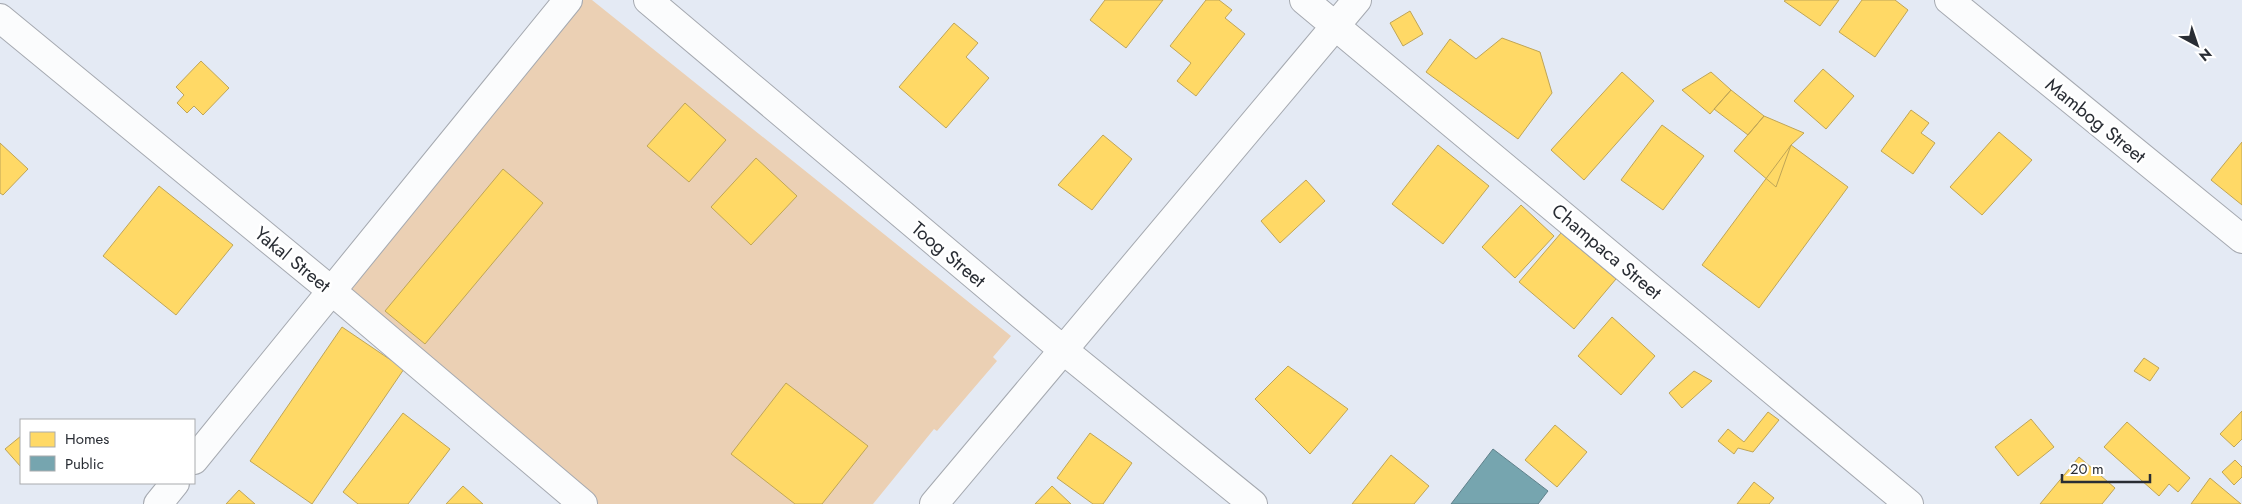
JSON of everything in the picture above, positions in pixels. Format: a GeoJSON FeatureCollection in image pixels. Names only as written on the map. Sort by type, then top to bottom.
{"type":"FeatureCollection","features":[{"type":"Feature","properties":{"kind":"street"},"geometry":{"type":"LineString","coordinates":[[195,459],[333,292],[568,0]]}},
{"type":"Feature","properties":{"kind":"street","name":"Toog Street"},"geometry":{"type":"LineString","coordinates":[[648,0],[1062,349],[1253,504]]}},
{"type":"Feature","properties":{"kind":"street","name":"Champaca Street"},"geometry":{"type":"LineString","coordinates":[[1304,0],[1909,504]]}},
{"type":"Feature","properties":{"kind":"street"},"geometry":{"type":"LineString","coordinates":[[934,504],[1062,349],[1357,0]]}},
{"type":"Feature","properties":{"kind":"street","name":"Mambog Street"},"geometry":{"type":"LineString","coordinates":[[1949,0],[2242,239]]}},
{"type":"Feature","properties":{"kind":"street","name":"Yakal Street"},"geometry":{"type":"LineString","coordinates":[[0,18],[333,292],[583,504]]}},
{"type":"Feature","properties":{"kind":"street"},"geometry":{"type":"LineString","coordinates":[[158,504],[174,484]]}},
{"type":"Feature","properties":{"kind":"shaded area"},"geometry":{"type":"Polygon","coordinates":[[[582,0],[592,0],[1011,336],[993,357],[997,361],[937,431],[934,429],[873,504],[592,504],[345,294],[582,0]]]}},
{"type":"Feature","properties":{"kind":"building: Homes"},"geometry":{"type":"Polygon","coordinates":[[[1105,0],[1163,0],[1126,48],[1090,20],[1105,0]]]}},
{"type":"Feature","properties":{"kind":"building: Homes"},"geometry":{"type":"Polygon","coordinates":[[[1206,0],[1219,0],[1232,10],[1225,18],[1245,34],[1196,96],[1177,81],[1191,63],[1170,46],[1206,0]]]}},
{"type":"Feature","properties":{"kind":"building: Homes"},"geometry":{"type":"Polygon","coordinates":[[[1839,0],[1820,26],[1784,1],[1839,0]]]}},
{"type":"Feature","properties":{"kind":"building: Homes"},"geometry":{"type":"Polygon","coordinates":[[[1862,0],[1895,0],[1908,10],[1875,57],[1839,32],[1862,0]]]}},
{"type":"Feature","properties":{"kind":"building: Homes"},"geometry":{"type":"Polygon","coordinates":[[[1410,11],[1423,34],[1403,46],[1390,23],[1410,11]]]}},
{"type":"Feature","properties":{"kind":"building: Homes"},"geometry":{"type":"Polygon","coordinates":[[[954,23],[978,43],[966,57],[989,78],[946,128],[899,87],[954,23]]]}},
{"type":"Feature","properties":{"kind":"building: Homes"},"geometry":{"type":"Polygon","coordinates":[[[1502,38],[1540,52],[1552,93],[1518,139],[1426,72],[1450,39],[1476,59],[1502,38]]]}},
{"type":"Feature","properties":{"kind":"building: Homes"},"geometry":{"type":"Polygon","coordinates":[[[201,61],[229,88],[203,115],[194,106],[187,113],[177,103],[184,95],[176,87],[201,61]]]}},
{"type":"Feature","properties":{"kind":"building: Homes"},"geometry":{"type":"Polygon","coordinates":[[[1823,69],[1854,96],[1826,129],[1794,101],[1823,69]]]}},
{"type":"Feature","properties":{"kind":"building: Homes"},"geometry":{"type":"Polygon","coordinates":[[[1622,72],[1654,101],[1584,180],[1551,150],[1622,72]]]}},
{"type":"Feature","properties":{"kind":"building: Homes"},"geometry":{"type":"Polygon","coordinates":[[[1711,72],[1731,90],[1710,114],[1682,90],[1711,72]]]}},
{"type":"Feature","properties":{"kind":"building: Homes"},"geometry":{"type":"Polygon","coordinates":[[[1731,90],[1764,116],[1748,135],[1714,109],[1731,90]]]}},
{"type":"Feature","properties":{"kind":"building: Homes"},"geometry":{"type":"Polygon","coordinates":[[[685,103],[726,140],[689,182],[647,146],[685,103]]]}},
{"type":"Feature","properties":{"kind":"building: Homes"},"geometry":{"type":"Polygon","coordinates":[[[1911,110],[1929,123],[1921,133],[1935,143],[1913,174],[1881,151],[1911,110]]]}},
{"type":"Feature","properties":{"kind":"building: Homes"},"geometry":{"type":"Polygon","coordinates":[[[1764,116],[1804,133],[1791,145],[1776,187],[1734,151],[1764,116]]]}},
{"type":"Feature","properties":{"kind":"building: Homes"},"geometry":{"type":"Polygon","coordinates":[[[1662,125],[1704,156],[1663,210],[1621,180],[1662,125]]]}},
{"type":"Feature","properties":{"kind":"building: Homes"},"geometry":{"type":"Polygon","coordinates":[[[1999,132],[2032,160],[1982,215],[1950,187],[1999,132]]]}},
{"type":"Feature","properties":{"kind":"building: Homes"},"geometry":{"type":"Polygon","coordinates":[[[1103,135],[1132,159],[1092,210],[1058,185],[1103,135]]]}},
{"type":"Feature","properties":{"kind":"building: Homes"},"geometry":{"type":"Polygon","coordinates":[[[2242,142],[2242,205],[2211,180],[2242,142]]]}},
{"type":"Feature","properties":{"kind":"building: Homes"},"geometry":{"type":"Polygon","coordinates":[[[0,143],[28,169],[3,195],[0,193],[0,143]]]}},
{"type":"Feature","properties":{"kind":"building: Homes"},"geometry":{"type":"Polygon","coordinates":[[[1438,145],[1489,186],[1443,244],[1392,204],[1438,145]]]}},
{"type":"Feature","properties":{"kind":"building: Homes"},"geometry":{"type":"Polygon","coordinates":[[[1791,145],[1848,187],[1759,308],[1702,265],[1791,145]]]}},
{"type":"Feature","properties":{"kind":"building: Homes"},"geometry":{"type":"Polygon","coordinates":[[[756,158],[797,196],[751,245],[711,207],[756,158]]]}},
{"type":"Feature","properties":{"kind":"building: Homes"},"geometry":{"type":"Polygon","coordinates":[[[503,169],[543,203],[425,344],[385,311],[503,169]]]}},
{"type":"Feature","properties":{"kind":"building: Homes"},"geometry":{"type":"Polygon","coordinates":[[[1306,180],[1325,201],[1280,243],[1261,221],[1306,180]]]}},
{"type":"Feature","properties":{"kind":"building: Homes"},"geometry":{"type":"Polygon","coordinates":[[[159,186],[233,245],[176,315],[103,256],[159,186]]]}},
{"type":"Feature","properties":{"kind":"building: Homes"},"geometry":{"type":"Polygon","coordinates":[[[1521,205],[1554,236],[1515,278],[1482,247],[1521,205]]]}},
{"type":"Feature","properties":{"kind":"building: Homes"},"geometry":{"type":"Polygon","coordinates":[[[1561,233],[1616,279],[1574,329],[1519,282],[1561,233]]]}},
{"type":"Feature","properties":{"kind":"building: Homes"},"geometry":{"type":"Polygon","coordinates":[[[1612,317],[1655,356],[1621,395],[1578,356],[1612,317]]]}},
{"type":"Feature","properties":{"kind":"building: Homes"},"geometry":{"type":"Polygon","coordinates":[[[342,327],[404,369],[312,504],[250,461],[342,327]]]}},
{"type":"Feature","properties":{"kind":"building: Homes"},"geometry":{"type":"Polygon","coordinates":[[[2144,358],[2159,368],[2150,381],[2134,371],[2144,358]]]}},
{"type":"Feature","properties":{"kind":"building: Homes"},"geometry":{"type":"Polygon","coordinates":[[[1288,366],[1348,409],[1310,454],[1255,399],[1288,366]]]}},
{"type":"Feature","properties":{"kind":"building: Homes"},"geometry":{"type":"Polygon","coordinates":[[[1694,371],[1712,381],[1682,408],[1669,393],[1694,371]]]}},
{"type":"Feature","properties":{"kind":"building: Homes"},"geometry":{"type":"Polygon","coordinates":[[[786,383],[868,446],[822,504],[795,504],[731,454],[786,383]]]}},
{"type":"Feature","properties":{"kind":"building: Homes"},"geometry":{"type":"Polygon","coordinates":[[[2242,411],[2242,439],[2234,447],[2220,434],[2242,411]]]}},
{"type":"Feature","properties":{"kind":"building: Homes"},"geometry":{"type":"Polygon","coordinates":[[[1768,412],[1779,420],[1753,452],[1738,448],[1734,454],[1718,441],[1728,429],[1744,442],[1768,412]]]}},
{"type":"Feature","properties":{"kind":"building: Homes"},"geometry":{"type":"Polygon","coordinates":[[[403,413],[450,449],[408,504],[358,504],[343,492],[403,413]]]}},
{"type":"Feature","properties":{"kind":"building: Homes"},"geometry":{"type":"Polygon","coordinates":[[[2031,419],[2054,447],[2018,476],[1995,447],[2031,419]]]}},
{"type":"Feature","properties":{"kind":"building: Homes"},"geometry":{"type":"Polygon","coordinates":[[[2127,422],[2190,478],[2178,492],[2169,484],[2159,496],[2104,447],[2127,422]]]}},
{"type":"Feature","properties":{"kind":"building: Homes"},"geometry":{"type":"Polygon","coordinates":[[[1555,425],[1587,452],[1557,487],[1525,460],[1555,425]]]}},
{"type":"Feature","properties":{"kind":"building: Homes"},"geometry":{"type":"Polygon","coordinates":[[[1090,433],[1132,463],[1103,504],[1093,504],[1057,478],[1090,433]]]}},
{"type":"Feature","properties":{"kind":"building: Homes"},"geometry":{"type":"Polygon","coordinates":[[[20,437],[20,466],[5,449],[20,437]]]}},
{"type":"Feature","properties":{"kind":"building: Homes"},"geometry":{"type":"Polygon","coordinates":[[[1391,455],[1429,486],[1414,504],[1352,504],[1391,455]]]}},
{"type":"Feature","properties":{"kind":"building: Homes"},"geometry":{"type":"Polygon","coordinates":[[[2079,457],[2115,488],[2102,504],[2040,504],[2079,457]]]}},
{"type":"Feature","properties":{"kind":"building: Homes"},"geometry":{"type":"Polygon","coordinates":[[[2235,460],[2242,467],[2242,477],[2234,485],[2222,472],[2235,460]]]}},
{"type":"Feature","properties":{"kind":"building: Homes"},"geometry":{"type":"Polygon","coordinates":[[[2210,478],[2241,504],[2191,504],[2210,478]]]}},
{"type":"Feature","properties":{"kind":"building: Homes"},"geometry":{"type":"Polygon","coordinates":[[[1754,482],[1774,498],[1769,504],[1737,504],[1754,482]]]}},
{"type":"Feature","properties":{"kind":"building: Homes"},"geometry":{"type":"Polygon","coordinates":[[[463,486],[483,504],[446,504],[463,486]]]}},
{"type":"Feature","properties":{"kind":"building: Homes"},"geometry":{"type":"Polygon","coordinates":[[[1052,486],[1071,504],[1035,504],[1052,486]]]}},
{"type":"Feature","properties":{"kind":"building: Homes"},"geometry":{"type":"Polygon","coordinates":[[[239,490],[255,504],[226,504],[239,490]]]}},
{"type":"Feature","properties":{"kind":"building: Public"},"geometry":{"type":"Polygon","coordinates":[[[1493,449],[1548,491],[1538,504],[1451,504],[1493,449]]]}}]}
